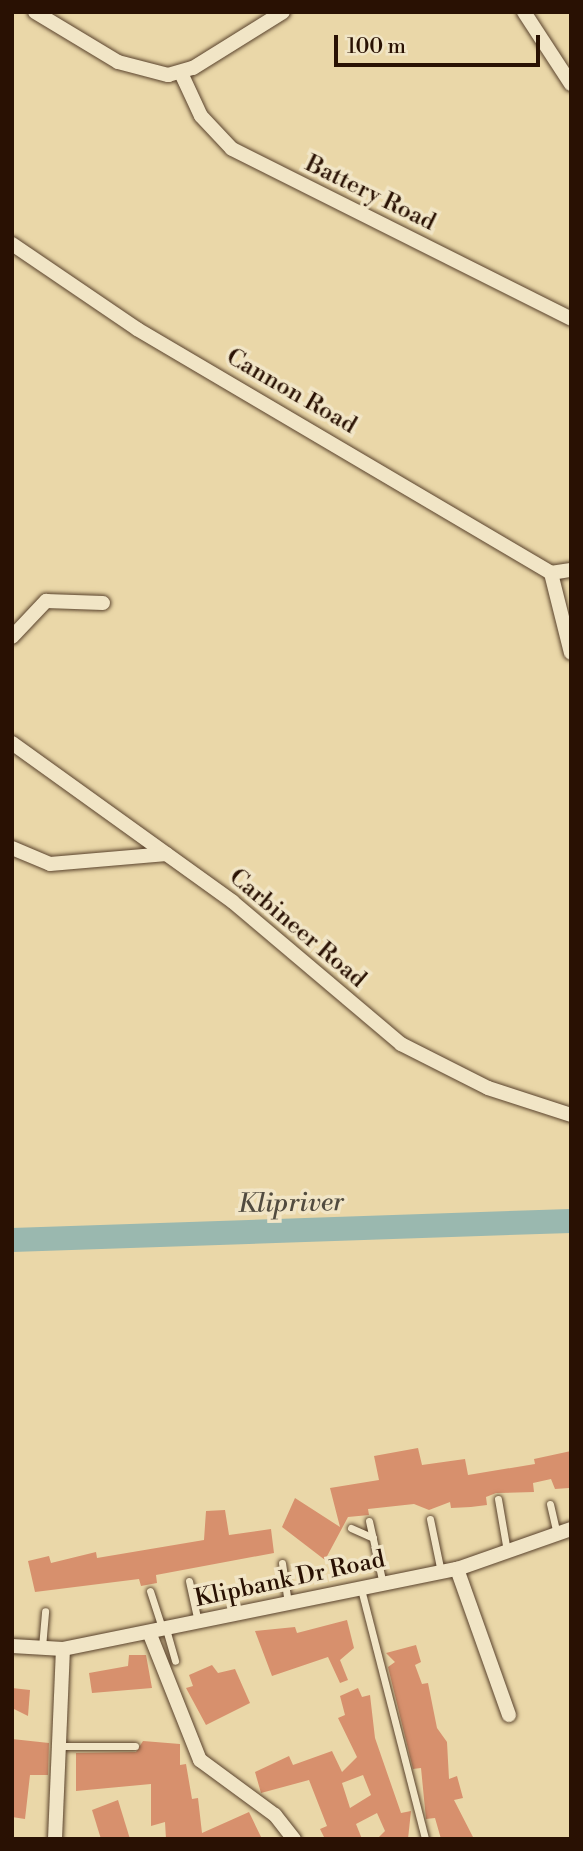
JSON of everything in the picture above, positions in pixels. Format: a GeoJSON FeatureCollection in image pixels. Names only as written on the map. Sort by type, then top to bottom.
{"type":"FeatureCollection","features":[{"type":"Feature","properties":{"kind":"street"},"geometry":{"type":"LineString","coordinates":[[35,12],[118,62],[151,74],[181,73],[283,12]]}},
{"type":"Feature","properties":{"kind":"street"},"geometry":{"type":"LineString","coordinates":[[524,12],[571,84]]}},
{"type":"Feature","properties":{"kind":"street","name":"Battery Road"},"geometry":{"type":"LineString","coordinates":[[181,73],[201,116],[232,149],[571,319]]}},
{"type":"Feature","properties":{"kind":"street","name":"Cannon Road"},"geometry":{"type":"LineString","coordinates":[[12,244],[137,329],[551,573]]}},
{"type":"Feature","properties":{"kind":"street"},"geometry":{"type":"LineString","coordinates":[[571,570],[551,573],[571,653]]}},
{"type":"Feature","properties":{"kind":"street"},"geometry":{"type":"LineString","coordinates":[[12,637],[46,601],[103,603]]}},
{"type":"Feature","properties":{"kind":"street","name":"Carbineer Road"},"geometry":{"type":"LineString","coordinates":[[12,743],[167,854],[401,1044],[454,1074],[571,1115]]}},
{"type":"Feature","properties":{"kind":"street"},"geometry":{"type":"LineString","coordinates":[[12,848],[50,864],[167,854]]}},
{"type":"Feature","properties":{"kind":"street","name":"Klipbank Dr Road"},"geometry":{"type":"LineString","coordinates":[[12,1646],[63,1649],[457,1569],[564,1531]]}},
{"type":"Feature","properties":{"kind":"street"},"geometry":{"type":"LineString","coordinates":[[457,1569],[509,1715]]}},
{"type":"Feature","properties":{"kind":"street"},"geometry":{"type":"LineString","coordinates":[[159,1630],[200,1760],[275,1815],[294,1839]]}},
{"type":"Feature","properties":{"kind":"street"},"geometry":{"type":"LineString","coordinates":[[55,1839],[63,1649]]}},
{"type":"Feature","properties":{"kind":"lane"},"geometry":{"type":"LineString","coordinates":[[498,1499],[507,1551]]}},
{"type":"Feature","properties":{"kind":"lane"},"geometry":{"type":"LineString","coordinates":[[550,1504],[564,1531]]}},
{"type":"Feature","properties":{"kind":"lane"},"geometry":{"type":"LineString","coordinates":[[430,1519],[442,1572]]}},
{"type":"Feature","properties":{"kind":"lane"},"geometry":{"type":"LineString","coordinates":[[369,1521],[383,1584]]}},
{"type":"Feature","properties":{"kind":"lane"},"geometry":{"type":"LineString","coordinates":[[351,1528],[373,1538]]}},
{"type":"Feature","properties":{"kind":"lane"},"geometry":{"type":"LineString","coordinates":[[282,1563],[288,1604]]}},
{"type":"Feature","properties":{"kind":"lane"},"geometry":{"type":"LineString","coordinates":[[190,1581],[198,1622]]}},
{"type":"Feature","properties":{"kind":"lane"},"geometry":{"type":"LineString","coordinates":[[361,1589],[425,1839]]}},
{"type":"Feature","properties":{"kind":"lane"},"geometry":{"type":"LineString","coordinates":[[150,1591],[159,1630],[175,1661]]}},
{"type":"Feature","properties":{"kind":"lane"},"geometry":{"type":"LineString","coordinates":[[42,1648],[45,1611]]}},
{"type":"Feature","properties":{"kind":"lane"},"geometry":{"type":"LineString","coordinates":[[59,1746],[135,1746]]}},
{"type":"Feature","properties":{"kind":"building"},"geometry":{"type":"Polygon","coordinates":[[[418,1448],[422,1465],[465,1459],[468,1475],[535,1464],[534,1459],[571,1451],[571,1481],[569,1488],[555,1489],[551,1479],[533,1483],[534,1492],[496,1493],[486,1497],[487,1505],[451,1508],[450,1502],[429,1510],[414,1504],[368,1509],[369,1515],[348,1517],[325,1560],[282,1527],[295,1498],[340,1527],[330,1488],[379,1480],[374,1456],[418,1448]]]}},
{"type":"Feature","properties":{"kind":"building"},"geometry":{"type":"Polygon","coordinates":[[[225,1510],[229,1535],[271,1529],[274,1553],[156,1575],[157,1583],[141,1586],[139,1579],[35,1592],[28,1561],[49,1556],[51,1563],[96,1552],[97,1558],[204,1540],[206,1511],[225,1510]]]}},
{"type":"Feature","properties":{"kind":"building"},"geometry":{"type":"Polygon","coordinates":[[[347,1620],[354,1648],[340,1660],[348,1680],[340,1683],[328,1657],[272,1676],[255,1631],[295,1627],[297,1633],[347,1620]]]}},
{"type":"Feature","properties":{"kind":"building"},"geometry":{"type":"Polygon","coordinates":[[[416,1645],[421,1662],[415,1665],[422,1684],[428,1683],[437,1728],[447,1742],[449,1779],[457,1776],[463,1798],[454,1800],[474,1839],[441,1839],[435,1818],[426,1819],[421,1768],[413,1769],[388,1667],[395,1662],[386,1653],[416,1645]]]}},
{"type":"Feature","properties":{"kind":"building"},"geometry":{"type":"Polygon","coordinates":[[[129,1655],[146,1655],[152,1688],[92,1693],[89,1673],[128,1666],[129,1655]]]}},
{"type":"Feature","properties":{"kind":"building"},"geometry":{"type":"Polygon","coordinates":[[[212,1665],[218,1673],[235,1669],[250,1703],[206,1725],[186,1688],[193,1686],[189,1675],[212,1665]]]}},
{"type":"Feature","properties":{"kind":"building"},"geometry":{"type":"Polygon","coordinates":[[[12,1688],[30,1690],[28,1716],[12,1708],[12,1688]]]}},
{"type":"Feature","properties":{"kind":"building"},"geometry":{"type":"Polygon","coordinates":[[[358,1688],[362,1697],[370,1695],[375,1738],[401,1813],[411,1811],[408,1839],[377,1839],[385,1831],[377,1813],[356,1824],[362,1839],[325,1839],[320,1829],[327,1826],[309,1780],[261,1793],[255,1772],[289,1756],[293,1765],[332,1751],[342,1772],[357,1757],[338,1718],[345,1715],[340,1696],[358,1688]],[[363,1775],[342,1783],[350,1808],[371,1795],[363,1775]]]}},
{"type":"Feature","properties":{"kind":"building"},"geometry":{"type":"Polygon","coordinates":[[[12,1739],[49,1743],[48,1775],[30,1775],[25,1819],[12,1817],[12,1739]]]}},
{"type":"Feature","properties":{"kind":"building"},"geometry":{"type":"Polygon","coordinates":[[[143,1741],[180,1744],[180,1765],[186,1764],[192,1799],[198,1798],[202,1833],[249,1812],[262,1839],[166,1839],[165,1822],[151,1826],[151,1784],[76,1791],[76,1753],[136,1752],[143,1741]]]}},
{"type":"Feature","properties":{"kind":"building"},"geometry":{"type":"Polygon","coordinates":[[[118,1800],[130,1839],[101,1839],[92,1810],[118,1800]]]}},
{"type":"Feature","properties":{"kind":"waterway","name":"Klipriver"},"geometry":{"type":"LineString","coordinates":[[12,1240],[571,1221]]}}]}
